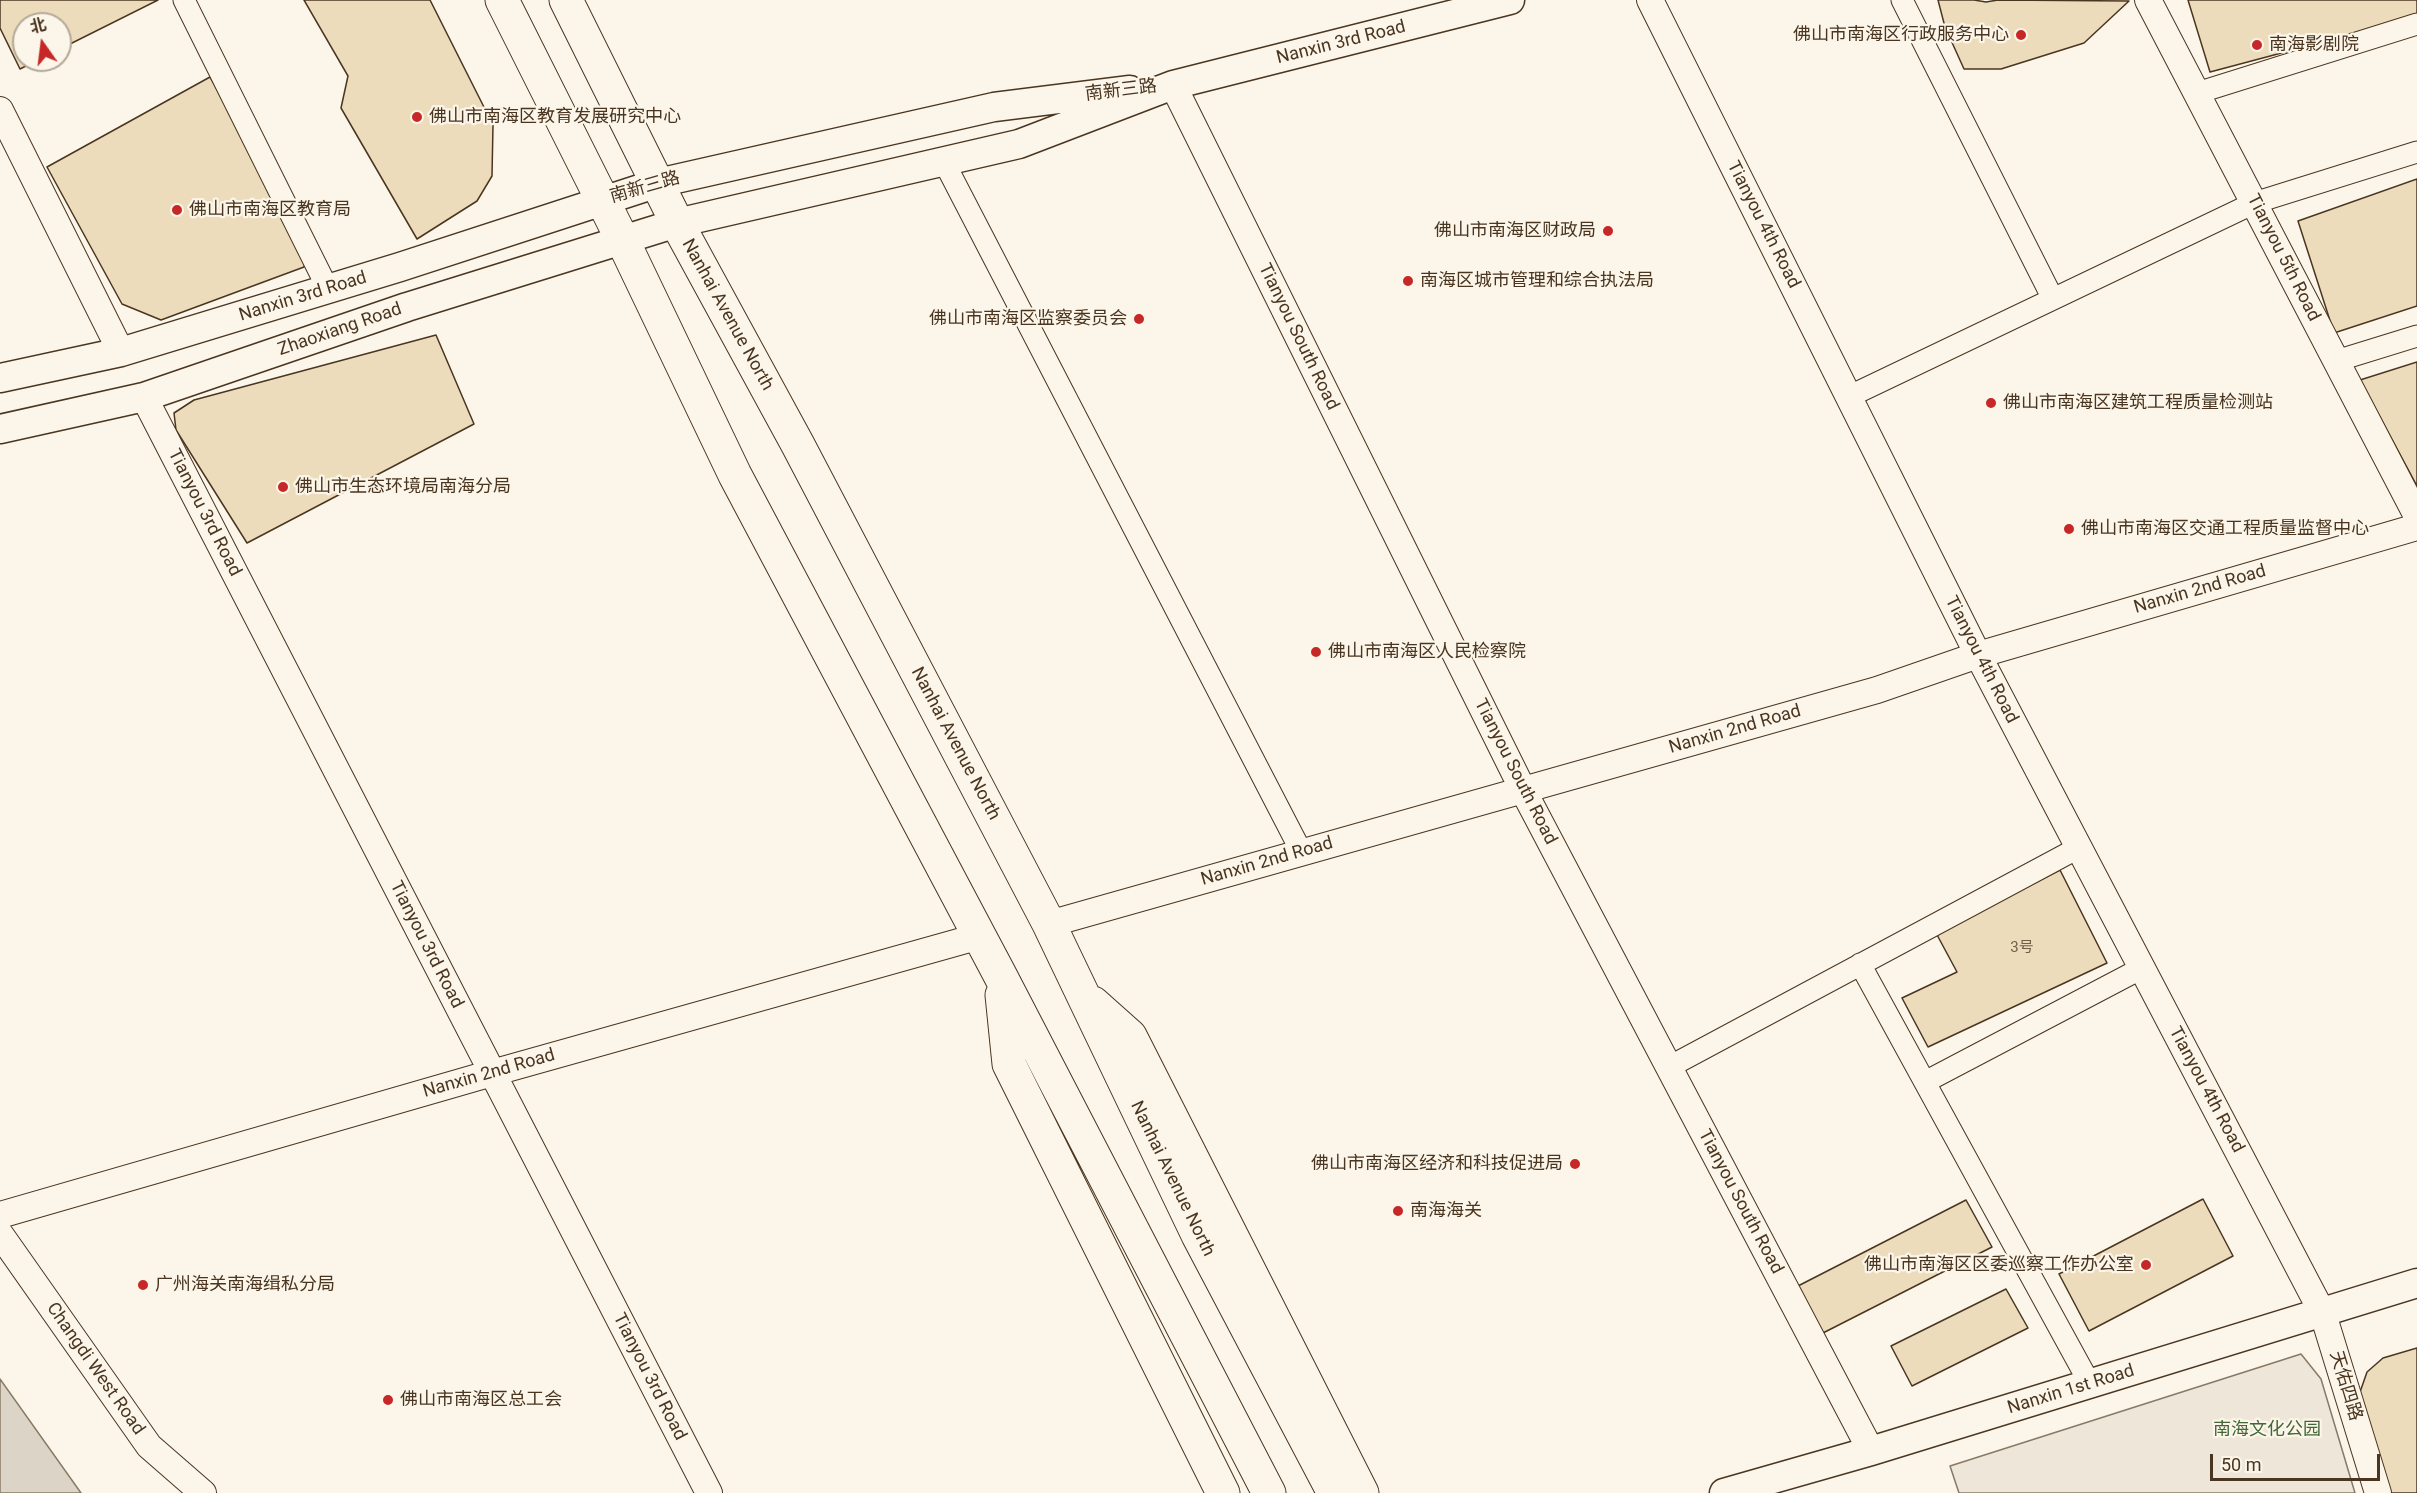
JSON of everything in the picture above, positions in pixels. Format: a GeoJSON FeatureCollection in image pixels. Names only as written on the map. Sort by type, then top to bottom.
{"type":"FeatureCollection","features":[{"type":"Feature","properties":{"kind":"highway"},"geometry":{"type":"LineString","coordinates":[[501,0],[622,240],[735,475],[980,936],[1269,1493]]}},
{"type":"Feature","properties":{"kind":"highway","name":"Nanhai Avenue North"},"geometry":{"type":"LineString","coordinates":[[566,0],[677,223],[804,455],[1050,924],[1198,1235],[1334,1493]]}},
{"type":"Feature","properties":{"kind":"highway"},"geometry":{"type":"LineString","coordinates":[[1000,975],[1009,1064],[1223,1493]]}},
{"type":"Feature","properties":{"kind":"highway"},"geometry":{"type":"LineString","coordinates":[[1084,995],[1130,1036],[1362,1493]]}},
{"type":"Feature","properties":{"kind":"main road","name":"Nanxin 3rd Road"},"geometry":{"type":"LineString","coordinates":[[1173,85],[1510,0]]}},
{"type":"Feature","properties":{"kind":"main road","name":"南新三路"},"geometry":{"type":"LineString","coordinates":[[601,201],[658,183],[994,107],[1173,85]]}},
{"type":"Feature","properties":{"kind":"main road","name":"南新三路"},"geometry":{"type":"LineString","coordinates":[[677,223],[1018,144],[1173,85]]}},
{"type":"Feature","properties":{"kind":"main road","name":"Nanxin 3rd Road"},"geometry":{"type":"LineString","coordinates":[[0,378],[121,352],[328,289],[601,201]]}},
{"type":"Feature","properties":{"kind":"main road","name":"Zhaoxiang Road"},"geometry":{"type":"LineString","coordinates":[[0,429],[144,397],[407,306],[677,223]]}},
{"type":"Feature","properties":{"kind":"main road","name":"Nanxin 1st Road"},"geometry":{"type":"LineString","coordinates":[[1724,1493],[1871,1451],[2323,1314],[2417,1283]]}},
{"type":"Feature","properties":{"kind":"street","name":"Tianyou 4th Road"},"geometry":{"type":"LineString","coordinates":[[1650,0],[1978,655],[2323,1314]]}},
{"type":"Feature","properties":{"kind":"street"},"geometry":{"type":"LineString","coordinates":[[1902,0],[2053,299]]}},
{"type":"Feature","properties":{"kind":"street","name":"Tianyou 5th Road"},"geometry":{"type":"LineString","coordinates":[[2148,0],[2417,516]]}},
{"type":"Feature","properties":{"kind":"street"},"geometry":{"type":"LineString","coordinates":[[189,2],[328,289]]}},
{"type":"Feature","properties":{"kind":"street"},"geometry":{"type":"LineString","coordinates":[[2197,93],[2417,24]]}},
{"type":"Feature","properties":{"kind":"street","name":"Tianyou South Road"},"geometry":{"type":"LineString","coordinates":[[1173,85],[1523,790],[1871,1451]]}},
{"type":"Feature","properties":{"kind":"street"},"geometry":{"type":"LineString","coordinates":[[0,110],[121,352]]}},
{"type":"Feature","properties":{"kind":"street"},"geometry":{"type":"LineString","coordinates":[[1848,397],[2254,203],[2417,152]]}},
{"type":"Feature","properties":{"kind":"street"},"geometry":{"type":"LineString","coordinates":[[943,160],[1302,853]]}},
{"type":"Feature","properties":{"kind":"street"},"geometry":{"type":"LineString","coordinates":[[2336,361],[2417,336]]}},
{"type":"Feature","properties":{"kind":"street","name":"Tianyou 3rd Road"},"geometry":{"type":"LineString","coordinates":[[144,397],[708,1493]]}},
{"type":"Feature","properties":{"kind":"street","name":"Nanxin 2nd Road"},"geometry":{"type":"LineString","coordinates":[[1050,924],[1877,690],[1978,655],[2417,526]]}},
{"type":"Feature","properties":{"kind":"street"},"geometry":{"type":"LineString","coordinates":[[1669,1067],[2078,848]]}},
{"type":"Feature","properties":{"kind":"street","name":"Nanxin 2nd Road"},"geometry":{"type":"LineString","coordinates":[[0,1215],[492,1073],[980,936]]}},
{"type":"Feature","properties":{"kind":"street"},"geometry":{"type":"LineString","coordinates":[[1860,964],[2090,1384]]}},
{"type":"Feature","properties":{"kind":"street"},"geometry":{"type":"LineString","coordinates":[[1925,1082],[2142,968]]}},
{"type":"Feature","properties":{"kind":"street","name":"Changdi West Road"},"geometry":{"type":"LineString","coordinates":[[0,1234],[149,1446],[203,1493]]}},
{"type":"Feature","properties":{"kind":"street","name":"天佑四路"},"geometry":{"type":"LineString","coordinates":[[2323,1314],[2378,1493]]}},
{"type":"Feature","properties":{"kind":"green space","name":"南海文化公园"},"geometry":{"type":"Polygon","coordinates":[[[2301,1354],[2321,1379],[2355,1493],[1959,1493],[1950,1466],[2301,1354]]]}},
{"type":"Feature","properties":{"kind":"shaded area"},"geometry":{"type":"Polygon","coordinates":[[[0,1379],[81,1493],[0,1493],[0,1379]]]}},
{"type":"Feature","properties":{"kind":"building"},"geometry":{"type":"Polygon","coordinates":[[[0,0],[158,0],[72,43],[72,12],[12,12],[12,53],[0,28],[0,0]]]}},
{"type":"Feature","properties":{"kind":"building","name":"佛山市南海区教育发展研究中心"},"geometry":{"type":"Polygon","coordinates":[[[304,0],[430,0],[493,125],[492,176],[477,201],[417,239],[341,108],[348,76],[304,0]]]}},
{"type":"Feature","properties":{"kind":"building","name":"佛山市南海区行政服务中心"},"geometry":{"type":"Polygon","coordinates":[[[1938,0],[2129,1],[2084,43],[2001,69],[1964,69],[1945,27],[1938,0]]]}},
{"type":"Feature","properties":{"kind":"building","name":"南海影剧院"},"geometry":{"type":"Polygon","coordinates":[[[2188,0],[2417,0],[2417,17],[2210,72],[2188,0]]]}},
{"type":"Feature","properties":{"kind":"building","name":"佛山市南海区教育局"},"geometry":{"type":"Polygon","coordinates":[[[210,77],[308,254],[304,267],[161,320],[122,304],[47,167],[210,77]]]}},
{"type":"Feature","properties":{"kind":"building"},"geometry":{"type":"Polygon","coordinates":[[[2417,179],[2417,306],[2334,333],[2298,221],[2417,179]]]}},
{"type":"Feature","properties":{"kind":"building","name":"佛山市生态环境局南海分局"},"geometry":{"type":"Polygon","coordinates":[[[436,335],[474,424],[247,543],[176,430],[174,413],[194,400],[436,335]]]}},
{"type":"Feature","properties":{"kind":"building"},"geometry":{"type":"Polygon","coordinates":[[[2417,362],[2417,486],[2360,380],[2417,362]]]}},
{"type":"Feature","properties":{"kind":"building"},"geometry":{"type":"Polygon","coordinates":[[[2060,870],[2107,963],[1928,1047],[1902,998],[1957,972],[1936,933],[2060,870]]]}},
{"type":"Feature","properties":{"kind":"building","name":"佛山市南海区区委巡察工作办公室"},"geometry":{"type":"Polygon","coordinates":[[[2203,1199],[2233,1256],[2089,1331],[2059,1274],[2203,1199]]]}},
{"type":"Feature","properties":{"kind":"building"},"geometry":{"type":"Polygon","coordinates":[[[1966,1200],[1992,1247],[1821,1334],[1796,1287],[1966,1200]]]}},
{"type":"Feature","properties":{"kind":"building"},"geometry":{"type":"Polygon","coordinates":[[[2006,1289],[2028,1328],[1912,1386],[1891,1346],[2006,1289]]]}},
{"type":"Feature","properties":{"kind":"building"},"geometry":{"type":"Polygon","coordinates":[[[2417,1348],[2417,1493],[2388,1493],[2359,1395],[2367,1372],[2383,1358],[2417,1348]]]}},
{"type":"Feature","properties":{"kind":"place","name":"佛山市南海区行政服务中心"},"geometry":{"type":"Point","coordinates":[2021,35]}},
{"type":"Feature","properties":{"kind":"place","name":"南海影剧院"},"geometry":{"type":"Point","coordinates":[2257,45]}},
{"type":"Feature","properties":{"kind":"place","name":"佛山市南海区教育发展研究中心"},"geometry":{"type":"Point","coordinates":[417,117]}},
{"type":"Feature","properties":{"kind":"place","name":"佛山市南海区教育局"},"geometry":{"type":"Point","coordinates":[177,210]}},
{"type":"Feature","properties":{"kind":"place","name":"佛山市南海区财政局"},"geometry":{"type":"Point","coordinates":[1608,231]}},
{"type":"Feature","properties":{"kind":"place","name":"南海区城市管理和综合执法局"},"geometry":{"type":"Point","coordinates":[1408,281]}},
{"type":"Feature","properties":{"kind":"place","name":"佛山市南海区监察委员会"},"geometry":{"type":"Point","coordinates":[1139,319]}},
{"type":"Feature","properties":{"kind":"place","name":"佛山市南海区建筑工程质量检测站"},"geometry":{"type":"Point","coordinates":[1991,403]}},
{"type":"Feature","properties":{"kind":"place","name":"佛山市生态环境局南海分局"},"geometry":{"type":"Point","coordinates":[283,487]}},
{"type":"Feature","properties":{"kind":"place","name":"佛山市南海区交通工程质量监督中心"},"geometry":{"type":"Point","coordinates":[2069,529]}},
{"type":"Feature","properties":{"kind":"place","name":"佛山市南海区人民检察院"},"geometry":{"type":"Point","coordinates":[1316,652]}},
{"type":"Feature","properties":{"kind":"place","name":"佛山市南海区经济和科技促进局"},"geometry":{"type":"Point","coordinates":[1575,1164]}},
{"type":"Feature","properties":{"kind":"place","name":"南海海关"},"geometry":{"type":"Point","coordinates":[1398,1211]}},
{"type":"Feature","properties":{"kind":"place","name":"佛山市南海区区委巡察工作办公室"},"geometry":{"type":"Point","coordinates":[2146,1265]}},
{"type":"Feature","properties":{"kind":"place","name":"广州海关南海缉私分局"},"geometry":{"type":"Point","coordinates":[143,1285]}},
{"type":"Feature","properties":{"kind":"place","name":"佛山市南海区总工会"},"geometry":{"type":"Point","coordinates":[388,1400]}}]}
